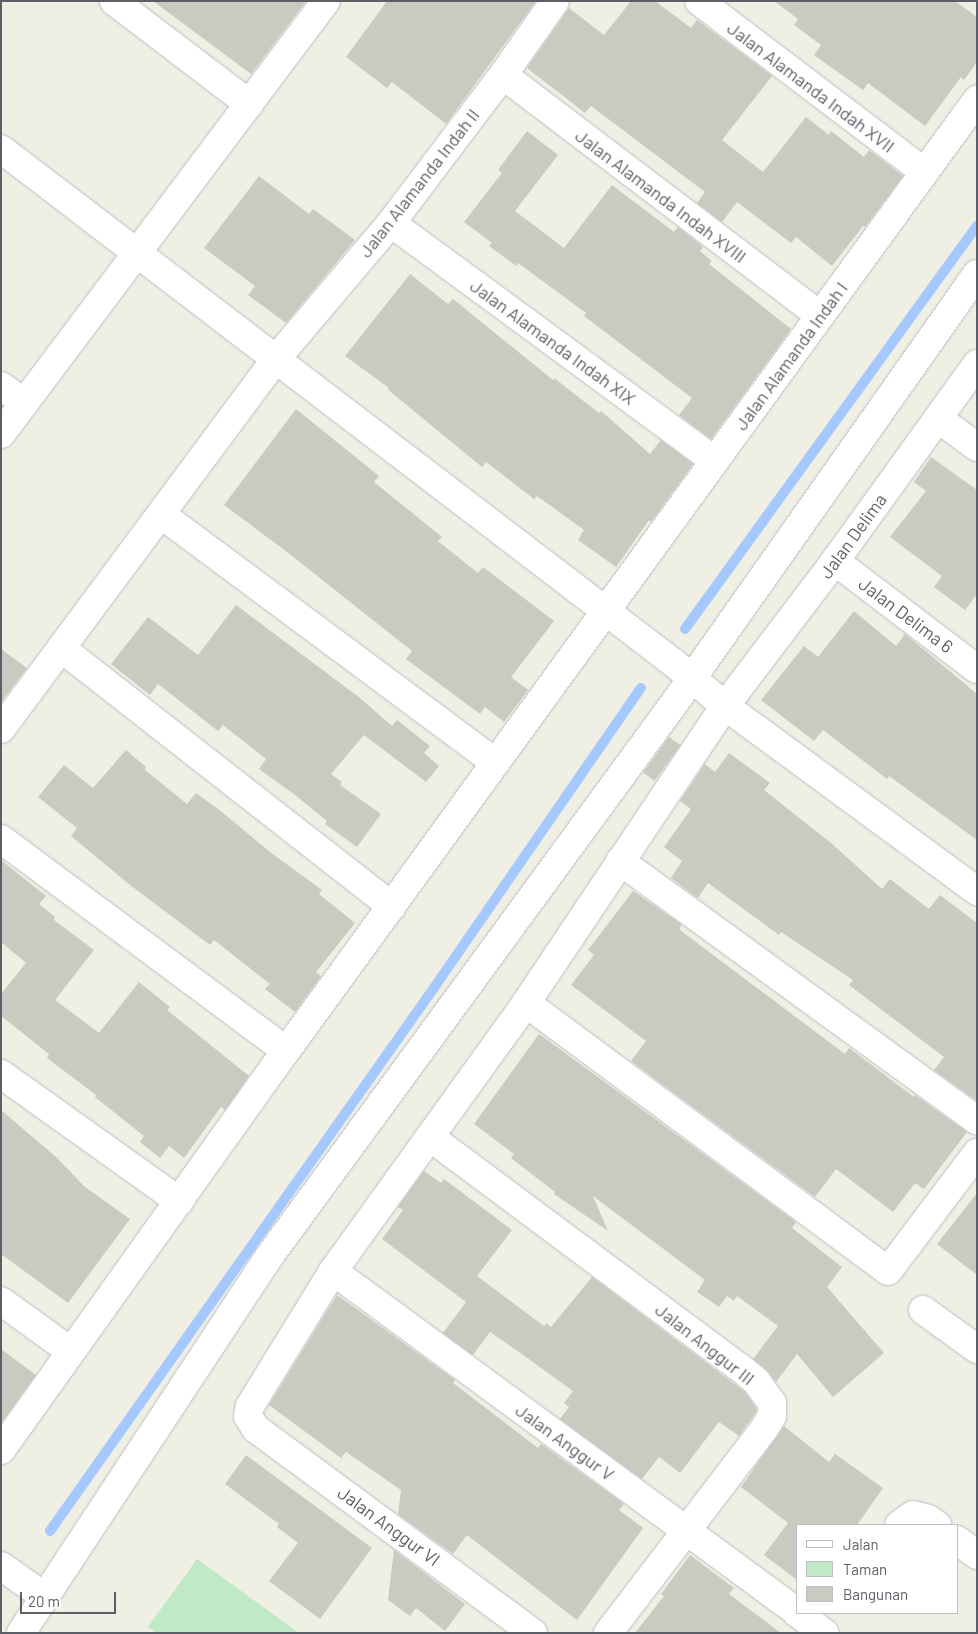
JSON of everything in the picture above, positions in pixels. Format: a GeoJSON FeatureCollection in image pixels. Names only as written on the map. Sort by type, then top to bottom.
{"type":"FeatureCollection","features":[{"type":"Feature","properties":{"kind":"street"},"geometry":{"type":"LineString","coordinates":[[114,1],[249,104]]}},
{"type":"Feature","properties":{"kind":"street"},"geometry":{"type":"LineString","coordinates":[[1,434],[326,1]]}},
{"type":"Feature","properties":{"kind":"street","name":"Jalan Alamanda Indah II"},"geometry":{"type":"LineString","coordinates":[[1,729],[162,515],[276,359],[391,223],[503,75],[555,1]]}},
{"type":"Feature","properties":{"kind":"street","name":"Jalan Alamanda Indah XVII"},"geometry":{"type":"LineString","coordinates":[[699,1],[924,172]]}},
{"type":"Feature","properties":{"kind":"street","name":"Jalan Alamanda Indah XVIII"},"geometry":{"type":"LineString","coordinates":[[503,75],[820,316]]}},
{"type":"Feature","properties":{"kind":"street","name":"Jalan Alamanda Indah I"},"geometry":{"type":"LineString","coordinates":[[1,1450],[70,1351],[286,1052],[977,100]]}},
{"type":"Feature","properties":{"kind":"street"},"geometry":{"type":"LineString","coordinates":[[1,148],[684,671],[726,706],[977,891]]}},
{"type":"Feature","properties":{"kind":"street","name":"Jalan Alamanda Indah XIX"},"geometry":{"type":"LineString","coordinates":[[391,223],[715,460]]}},
{"type":"Feature","properties":{"kind":"street"},"geometry":{"type":"LineString","coordinates":[[33,1628],[35,1590],[684,671],[977,274]]}},
{"type":"Feature","properties":{"kind":"street","name":"Jalan Delima"},"geometry":{"type":"LineString","coordinates":[[248,1416],[250,1406],[333,1271],[526,1003],[726,706],[835,561],[977,364]]}},
{"type":"Feature","properties":{"kind":"street"},"geometry":{"type":"LineString","coordinates":[[1,386],[24,403]]}},
{"type":"Feature","properties":{"kind":"street"},"geometry":{"type":"LineString","coordinates":[[939,419],[977,447]]}},
{"type":"Feature","properties":{"kind":"street"},"geometry":{"type":"LineString","coordinates":[[162,515],[496,762]]}},
{"type":"Feature","properties":{"kind":"street","name":"Jalan Delima 6"},"geometry":{"type":"LineString","coordinates":[[835,561],[977,669]]}},
{"type":"Feature","properties":{"kind":"street"},"geometry":{"type":"LineString","coordinates":[[61,648],[392,906]]}},
{"type":"Feature","properties":{"kind":"street"},"geometry":{"type":"LineString","coordinates":[[1,840],[286,1052]]}},
{"type":"Feature","properties":{"kind":"street"},"geometry":{"type":"LineString","coordinates":[[620,861],[977,1120]]}},
{"type":"Feature","properties":{"kind":"street"},"geometry":{"type":"LineString","coordinates":[[526,1003],[888,1271],[977,1153]]}},
{"type":"Feature","properties":{"kind":"street"},"geometry":{"type":"LineString","coordinates":[[1,1074],[179,1201]]}},
{"type":"Feature","properties":{"kind":"street","name":"Jalan Anggur III"},"geometry":{"type":"LineString","coordinates":[[430,1137],[738,1367],[756,1381],[772,1403],[772,1416],[764,1429],[688,1532],[608,1633]]}},
{"type":"Feature","properties":{"kind":"street","name":"Jalan Anggur V"},"geometry":{"type":"LineString","coordinates":[[333,1271],[796,1611]]}},
{"type":"Feature","properties":{"kind":"street"},"geometry":{"type":"LineString","coordinates":[[1,1301],[70,1351]]}},
{"type":"Feature","properties":{"kind":"street"},"geometry":{"type":"LineString","coordinates":[[923,1310],[977,1349]]}},
{"type":"Feature","properties":{"kind":"street","name":"Jalan Anggur VI"},"geometry":{"type":"LineString","coordinates":[[248,1416],[256,1428],[534,1633]]}},
{"type":"Feature","properties":{"kind":"street"},"geometry":{"type":"LineString","coordinates":[[900,1524],[913,1515],[928,1519],[936,1524]]}},
{"type":"Feature","properties":{"kind":"street"},"geometry":{"type":"LineString","coordinates":[[958,1541],[977,1555]]}},
{"type":"Feature","properties":{"kind":"street"},"geometry":{"type":"LineString","coordinates":[[1,1566],[35,1590]]}},
{"type":"Feature","properties":{"kind":"street","name":"Jalan Anggur V"},"geometry":{"type":"LineString","coordinates":[[801,1614],[826,1625]]}},
{"type":"Feature","properties":{"kind":"green space"},"geometry":{"type":"Polygon","coordinates":[[[197,1559],[299,1633],[156,1633],[148,1627],[197,1559]]]}},
{"type":"Feature","properties":{"kind":"building"},"geometry":{"type":"Polygon","coordinates":[[[153,1],[306,1],[251,74],[153,1]]]}},
{"type":"Feature","properties":{"kind":"building"},"geometry":{"type":"Polygon","coordinates":[[[387,1],[536,1],[446,124],[392,82],[387,88],[346,57],[387,1]]]}},
{"type":"Feature","properties":{"kind":"building"},"geometry":{"type":"Polygon","coordinates":[[[631,1],[655,1],[691,28],[697,20],[772,76],[722,140],[763,172],[806,117],[829,135],[831,131],[864,157],[869,150],[903,176],[865,227],[863,226],[832,266],[796,237],[791,243],[737,202],[722,222],[697,203],[705,192],[591,106],[585,113],[527,68],[569,8],[604,35],[631,1]]]}},
{"type":"Feature","properties":{"kind":"building"},"geometry":{"type":"Polygon","coordinates":[[[774,1],[955,1],[977,17],[977,62],[964,80],[961,77],[925,126],[868,83],[863,90],[814,55],[821,45],[794,25],[798,19],[774,1]]]}},
{"type":"Feature","properties":{"kind":"building"},"geometry":{"type":"Polygon","coordinates":[[[527,131],[558,155],[515,211],[564,248],[612,185],[674,232],[678,227],[703,247],[700,251],[712,261],[709,264],[791,329],[711,439],[679,415],[692,398],[584,316],[586,313],[518,263],[516,266],[489,246],[492,243],[464,222],[502,173],[498,170],[527,131]]]}},
{"type":"Feature","properties":{"kind":"building"},"geometry":{"type":"Polygon","coordinates":[[[259,176],[309,214],[313,209],[355,240],[286,323],[248,295],[255,286],[204,248],[259,176]]]}},
{"type":"Feature","properties":{"kind":"building"},"geometry":{"type":"Polygon","coordinates":[[[410,274],[448,304],[453,299],[553,380],[554,378],[599,413],[601,411],[650,454],[661,440],[693,464],[651,522],[649,520],[616,567],[578,540],[584,530],[537,496],[534,499],[486,462],[482,467],[387,389],[389,388],[345,356],[410,274]]]}},
{"type":"Feature","properties":{"kind":"building"},"geometry":{"type":"Polygon","coordinates":[[[296,409],[379,476],[374,482],[442,537],[438,541],[478,573],[483,567],[554,621],[511,677],[528,690],[504,722],[485,707],[480,714],[406,659],[412,651],[287,552],[224,505],[296,409]]]}},
{"type":"Feature","properties":{"kind":"building"},"geometry":{"type":"Polygon","coordinates":[[[931,457],[977,490],[977,594],[965,610],[934,587],[942,576],[890,537],[926,491],[914,482],[931,457]]]}},
{"type":"Feature","properties":{"kind":"building"},"geometry":{"type":"Polygon","coordinates":[[[236,605],[360,698],[392,726],[397,720],[430,746],[424,753],[439,766],[426,782],[364,735],[331,774],[342,782],[340,785],[381,814],[357,847],[325,824],[327,821],[295,795],[259,769],[266,759],[223,725],[218,731],[158,684],[150,695],[111,664],[148,617],[198,655],[236,605]]]}},
{"type":"Feature","properties":{"kind":"building"},"geometry":{"type":"Polygon","coordinates":[[[854,611],[896,646],[905,634],[977,694],[977,840],[889,776],[887,779],[823,730],[814,741],[761,700],[804,646],[818,657],[854,611]]]}},
{"type":"Feature","properties":{"kind":"building"},"geometry":{"type":"Polygon","coordinates":[[[1,649],[27,668],[1,702],[1,649]]]}},
{"type":"Feature","properties":{"kind":"building"},"geometry":{"type":"Polygon","coordinates":[[[669,737],[680,745],[654,781],[643,773],[669,737]]]}},
{"type":"Feature","properties":{"kind":"building"},"geometry":{"type":"Polygon","coordinates":[[[126,750],[146,767],[145,770],[187,804],[196,793],[222,812],[270,852],[322,890],[319,894],[355,923],[316,972],[321,976],[295,1012],[265,989],[270,984],[214,940],[210,945],[130,885],[71,836],[77,828],[38,797],[64,765],[93,788],[126,750]]]}},
{"type":"Feature","properties":{"kind":"building"},"geometry":{"type":"Polygon","coordinates":[[[729,753],[770,783],[764,790],[831,843],[882,889],[890,879],[929,909],[940,895],[977,923],[977,1101],[934,1070],[944,1057],[849,985],[853,980],[781,932],[779,935],[708,883],[698,898],[671,878],[682,861],[664,847],[691,809],[680,801],[705,764],[715,772],[729,753]]]}},
{"type":"Feature","properties":{"kind":"building"},"geometry":{"type":"Polygon","coordinates":[[[1,860],[46,896],[39,904],[55,917],[54,920],[94,950],[55,1000],[99,1033],[139,982],[170,1007],[167,1010],[249,1076],[225,1110],[221,1107],[184,1158],[169,1146],[160,1158],[140,1142],[144,1136],[95,1097],[96,1095],[47,1058],[49,1054],[1,1016],[1,994],[26,963],[1,942],[1,860]]]}},
{"type":"Feature","properties":{"kind":"building"},"geometry":{"type":"Polygon","coordinates":[[[633,891],[681,924],[680,930],[845,1054],[849,1048],[914,1097],[915,1095],[967,1132],[924,1189],[915,1183],[893,1212],[836,1169],[815,1197],[631,1061],[646,1041],[571,985],[594,955],[588,950],[633,891]]]}},
{"type":"Feature","properties":{"kind":"building"},"geometry":{"type":"Polygon","coordinates":[[[539,1034],[796,1222],[792,1228],[842,1267],[827,1287],[884,1353],[833,1397],[797,1354],[776,1382],[766,1369],[753,1359],[778,1326],[737,1296],[734,1301],[727,1296],[719,1307],[697,1292],[705,1280],[593,1196],[608,1231],[554,1194],[555,1192],[511,1158],[514,1154],[474,1124],[539,1034]]]}},
{"type":"Feature","properties":{"kind":"building"},"geometry":{"type":"Polygon","coordinates":[[[1,1110],[56,1157],[85,1187],[130,1219],[68,1303],[1,1254],[1,1110]]]}},
{"type":"Feature","properties":{"kind":"building"},"geometry":{"type":"Polygon","coordinates":[[[424,1171],[441,1183],[444,1179],[512,1230],[477,1276],[544,1326],[547,1323],[551,1327],[592,1277],[745,1392],[756,1408],[756,1412],[739,1436],[719,1422],[680,1473],[659,1457],[642,1479],[560,1419],[569,1407],[564,1403],[573,1391],[490,1332],[473,1355],[443,1333],[466,1302],[382,1239],[403,1210],[398,1207],[424,1171]]]}},
{"type":"Feature","properties":{"kind":"building"},"geometry":{"type":"Polygon","coordinates":[[[977,1193],[977,1275],[937,1244],[977,1193]]]}},
{"type":"Feature","properties":{"kind":"building"},"geometry":{"type":"Polygon","coordinates":[[[337,1295],[455,1380],[453,1383],[538,1448],[541,1444],[624,1504],[619,1510],[643,1528],[577,1620],[467,1535],[453,1554],[398,1514],[401,1490],[346,1452],[341,1458],[269,1405],[337,1295]]]}},
{"type":"Feature","properties":{"kind":"building"},"geometry":{"type":"Polygon","coordinates":[[[1,1349],[36,1375],[1,1423],[1,1349]]]}},
{"type":"Feature","properties":{"kind":"building"},"geometry":{"type":"Polygon","coordinates":[[[784,1426],[829,1462],[835,1454],[883,1488],[858,1524],[796,1524],[796,1579],[764,1555],[788,1523],[741,1487],[784,1426]]]}},
{"type":"Feature","properties":{"kind":"building"},"geometry":{"type":"Polygon","coordinates":[[[246,1455],[372,1548],[320,1619],[269,1581],[298,1543],[277,1527],[279,1524],[225,1484],[246,1455]]]}},
{"type":"Feature","properties":{"kind":"building"},"geometry":{"type":"Polygon","coordinates":[[[394,1550],[465,1604],[445,1631],[416,1608],[410,1616],[388,1600],[394,1550]]]}},
{"type":"Feature","properties":{"kind":"building"},"geometry":{"type":"Polygon","coordinates":[[[690,1555],[734,1588],[729,1594],[781,1633],[635,1633],[664,1596],[661,1594],[690,1555]]]}},
{"type":"Feature","properties":{"kind":"waterway"},"geometry":{"type":"LineString","coordinates":[[685,629],[977,226]]}},
{"type":"Feature","properties":{"kind":"waterway"},"geometry":{"type":"LineString","coordinates":[[50,1531],[429,995],[641,688]]}}]}
